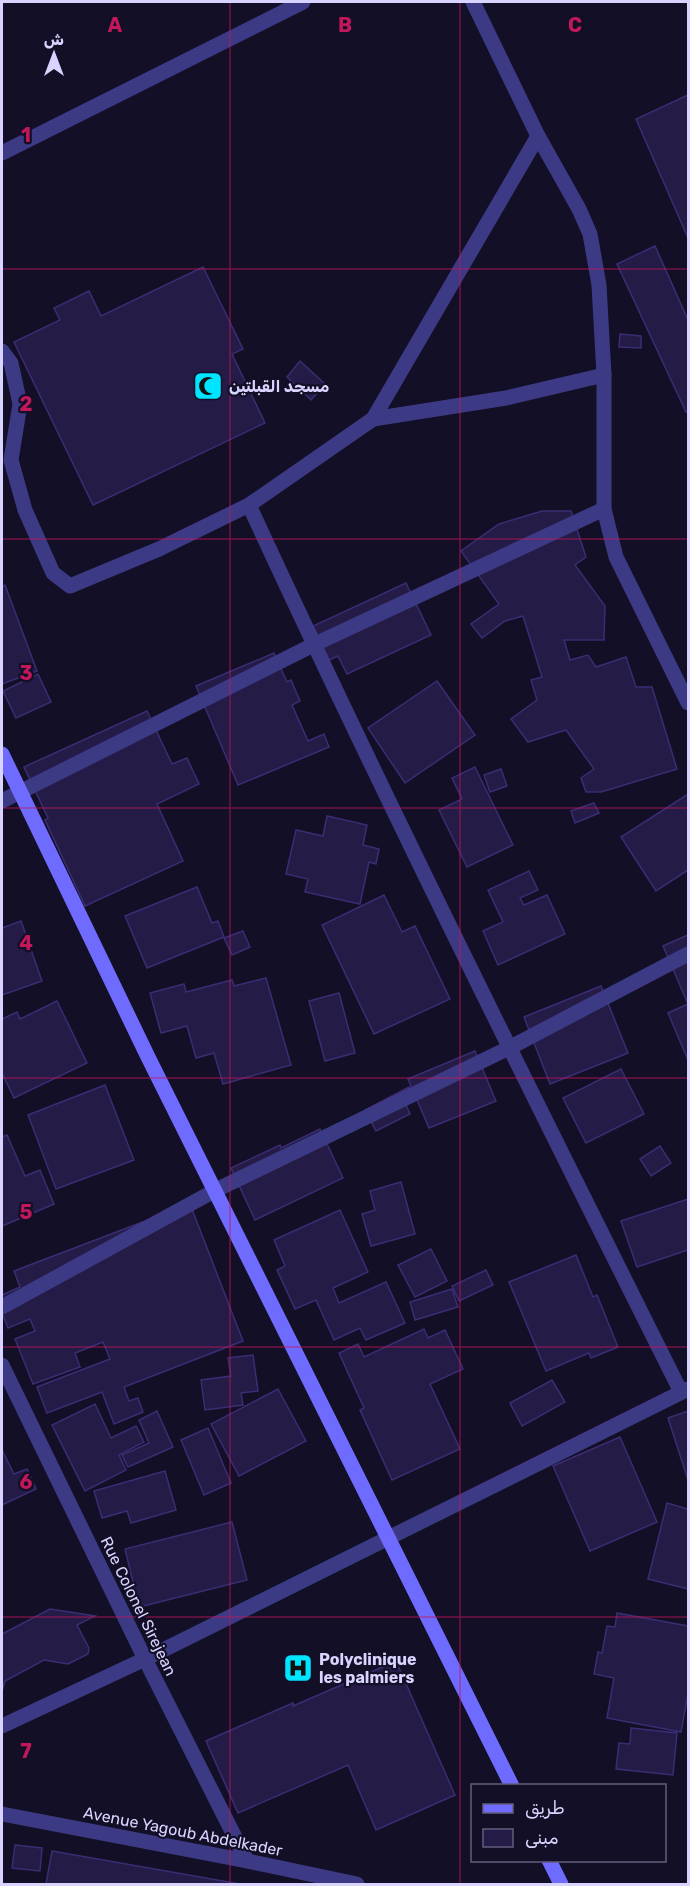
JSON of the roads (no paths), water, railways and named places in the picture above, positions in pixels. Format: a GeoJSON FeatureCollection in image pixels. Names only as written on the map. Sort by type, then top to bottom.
{"type":"FeatureCollection","features":[{"type":"Feature","properties":{"kind":"main road"},"geometry":{"type":"LineString","coordinates":[[2,754],[148,1057],[511,1784]]}},
{"type":"Feature","properties":{"kind":"main road"},"geometry":{"type":"LineString","coordinates":[[550,1862],[561,1884]]}},
{"type":"Feature","properties":{"kind":"street"},"geometry":{"type":"LineString","coordinates":[[2,153],[303,2]]}},
{"type":"Feature","properties":{"kind":"street"},"geometry":{"type":"LineString","coordinates":[[473,2],[538,136],[579,209],[590,234],[599,285],[604,375],[604,509],[616,557],[688,703]]}},
{"type":"Feature","properties":{"kind":"street"},"geometry":{"type":"LineString","coordinates":[[2,351],[11,363],[20,404],[11,460],[25,510],[53,573],[70,586],[159,549],[249,505],[373,419],[538,136]]}},
{"type":"Feature","properties":{"kind":"street"},"geometry":{"type":"LineString","coordinates":[[373,419],[506,398],[604,375]]}},
{"type":"Feature","properties":{"kind":"street"},"geometry":{"type":"LineString","coordinates":[[2,1726],[145,1659],[685,1391],[509,1048],[313,645],[249,505]]}},
{"type":"Feature","properties":{"kind":"street"},"geometry":{"type":"LineString","coordinates":[[2,801],[313,645],[604,509]]}},
{"type":"Feature","properties":{"kind":"street"},"geometry":{"type":"LineString","coordinates":[[2,1307],[216,1190],[509,1048],[688,954]]}},
{"type":"Feature","properties":{"kind":"street","name":"Rue Colonel Sirejean"},"geometry":{"type":"LineString","coordinates":[[2,1365],[145,1659],[248,1861]]}},
{"type":"Feature","properties":{"kind":"street","name":"Avenue Yagoub Abdelkader"},"geometry":{"type":"LineString","coordinates":[[2,1814],[357,1884]]}},
{"type":"Feature","properties":{"kind":"place","name":"مسجد القبلتين"},"geometry":{"type":"Point","coordinates":[208,386]}},
{"type":"Feature","properties":{"kind":"place","name":"Polyclinique les palmiers"},"geometry":{"type":"Point","coordinates":[298,1668]}}]}
